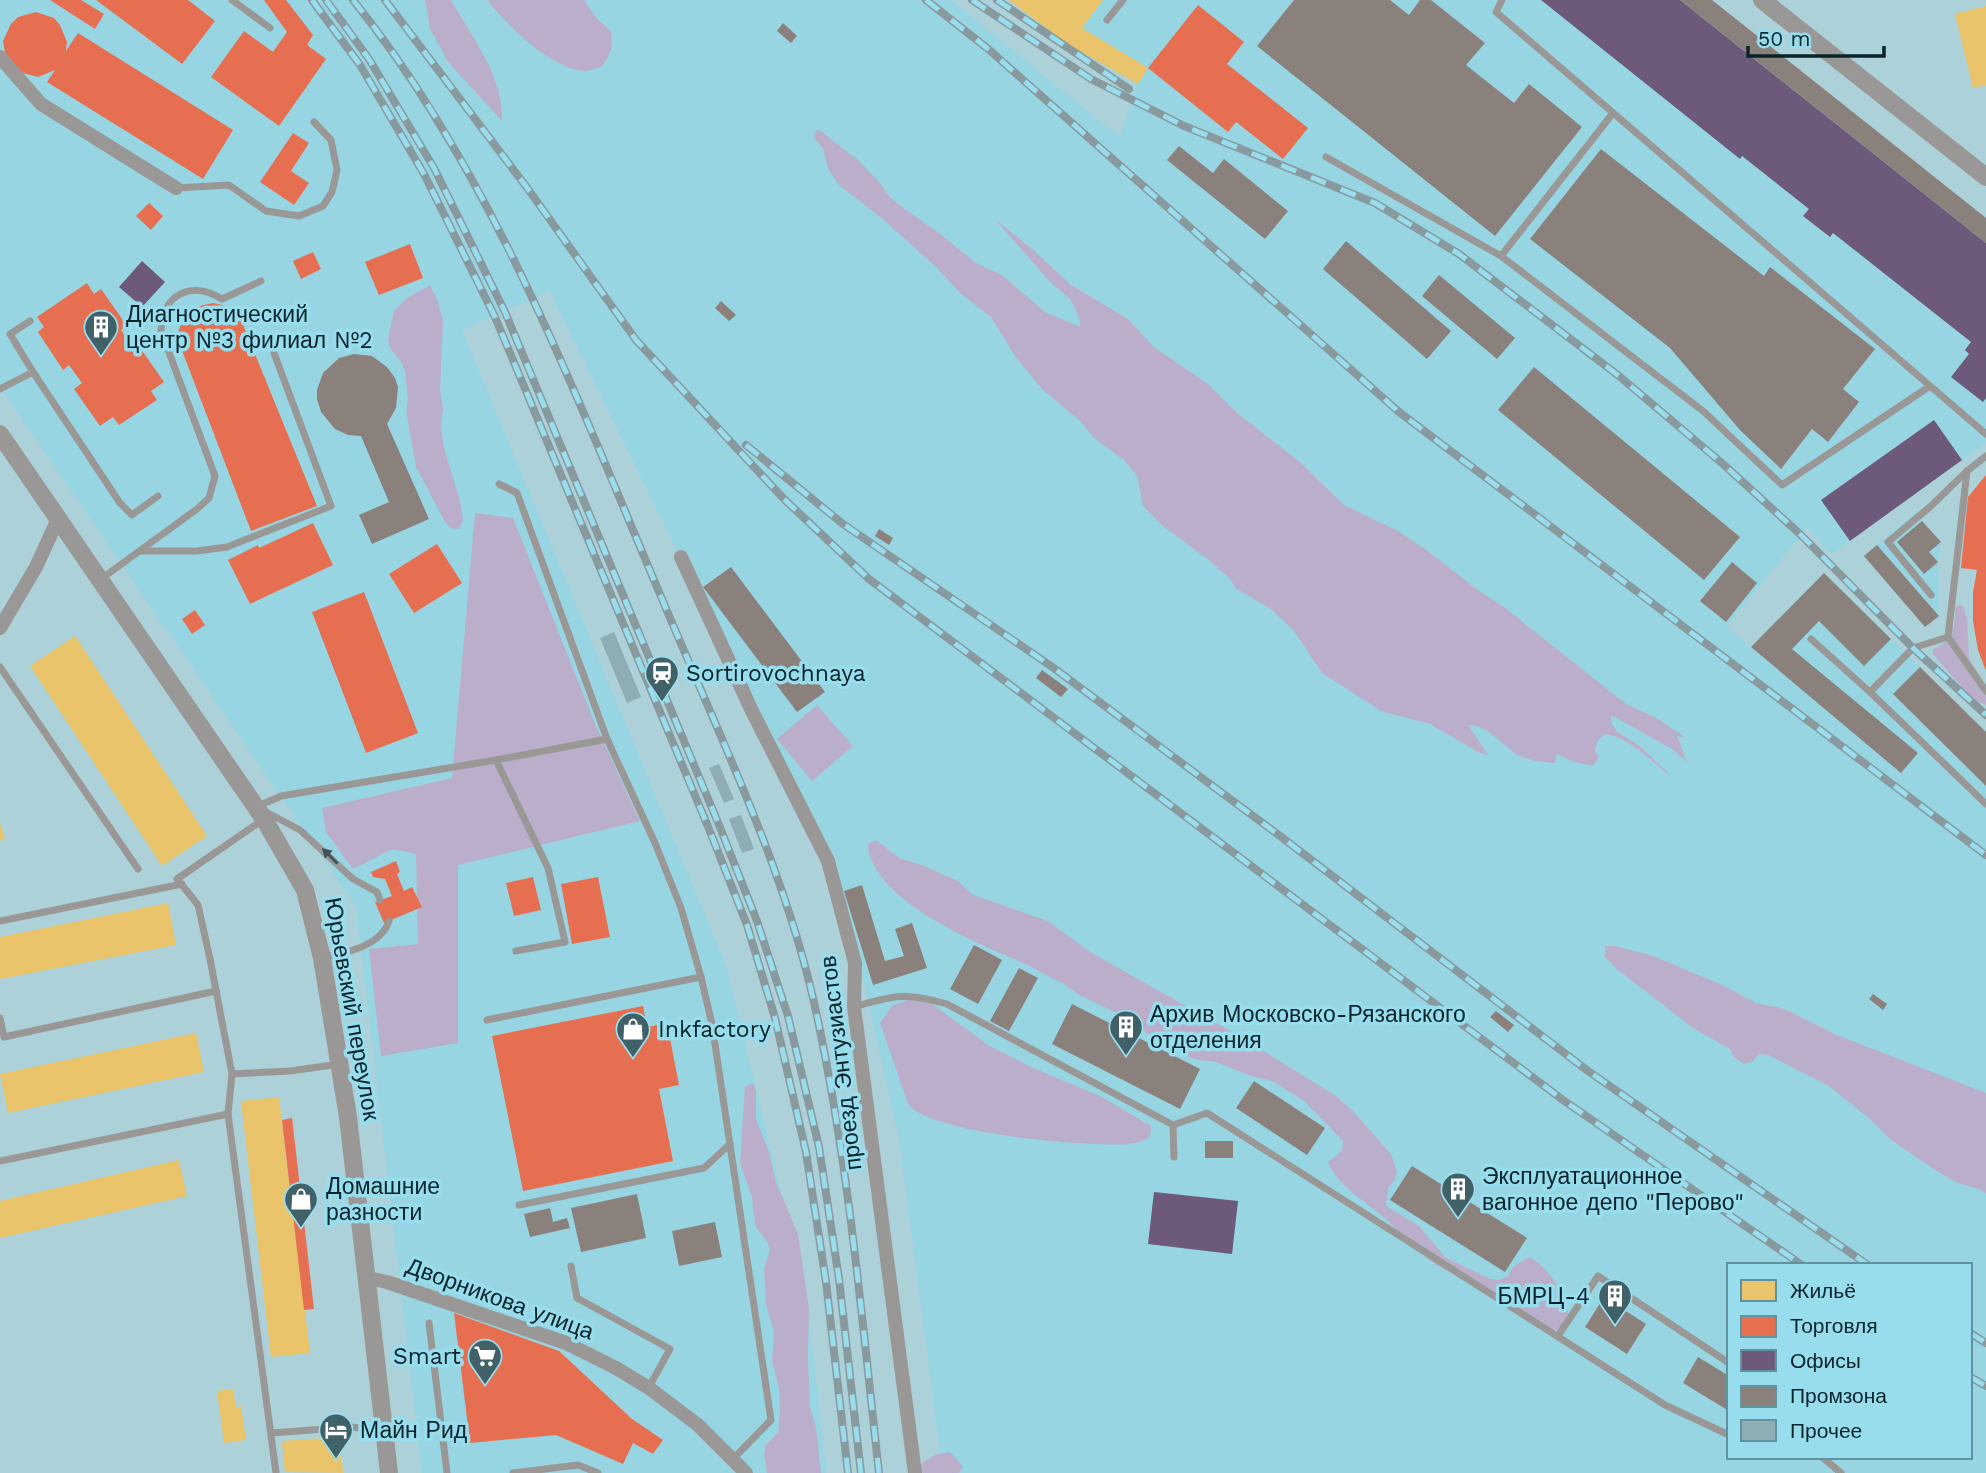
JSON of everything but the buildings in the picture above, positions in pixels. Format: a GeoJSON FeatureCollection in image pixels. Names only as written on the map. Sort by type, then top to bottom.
{"type":"FeatureCollection","features":[{"type":"Feature","properties":{"kind":"street"},"geometry":{"type":"LineString","coordinates":[[1762,0],[1986,177]]}},
{"type":"Feature","properties":{"kind":"street"},"geometry":{"type":"LineString","coordinates":[[0,57],[41,104],[176,188]]}},
{"type":"Feature","properties":{"kind":"street","name":"Юрьевский переулок"},"geometry":{"type":"LineString","coordinates":[[0,434],[260,813],[305,890],[322,958],[340,1063],[368,1278],[389,1473]]}},
{"type":"Feature","properties":{"kind":"street"},"geometry":{"type":"LineString","coordinates":[[0,628],[36,567],[58,519]]}},
{"type":"Feature","properties":{"kind":"street","name":"проезд Энтузиастов"},"geometry":{"type":"LineString","coordinates":[[681,557],[752,710],[828,861],[855,962],[854,1007],[915,1473]]}},
{"type":"Feature","properties":{"kind":"street","name":"Дворникова улица"},"geometry":{"type":"LineString","coordinates":[[368,1278],[387,1282],[566,1343],[616,1368],[649,1388],[698,1425],[746,1473]]}},
{"type":"Feature","properties":{"kind":"lane"},"geometry":{"type":"LineString","coordinates":[[232,0],[270,28]]}},
{"type":"Feature","properties":{"kind":"lane"},"geometry":{"type":"LineString","coordinates":[[1107,20],[1123,0]]}},
{"type":"Feature","properties":{"kind":"lane"},"geometry":{"type":"LineString","coordinates":[[1502,0],[1496,12],[1986,434]]}},
{"type":"Feature","properties":{"kind":"lane"},"geometry":{"type":"LineString","coordinates":[[1501,256],[1613,113]]}},
{"type":"Feature","properties":{"kind":"lane"},"geometry":{"type":"LineString","coordinates":[[176,188],[229,185],[267,211],[299,216],[323,206],[332,192],[337,170],[331,141],[314,122]]}},
{"type":"Feature","properties":{"kind":"lane"},"geometry":{"type":"LineString","coordinates":[[1326,157],[1501,256],[1703,411],[1782,485],[1930,386]]}},
{"type":"Feature","properties":{"kind":"lane"},"geometry":{"type":"LineString","coordinates":[[101,579],[209,498],[215,476],[161,331],[161,318],[166,306],[186,291],[199,289],[222,299],[261,281]]}},
{"type":"Feature","properties":{"kind":"lane"},"geometry":{"type":"LineString","coordinates":[[30,321],[10,334],[120,503],[132,515],[158,496]]}},
{"type":"Feature","properties":{"kind":"lane"},"geometry":{"type":"LineString","coordinates":[[140,551],[197,551],[227,547],[331,506],[274,353]]}},
{"type":"Feature","properties":{"kind":"lane"},"geometry":{"type":"LineString","coordinates":[[0,389],[33,372]]}},
{"type":"Feature","properties":{"kind":"lane"},"geometry":{"type":"LineString","coordinates":[[1931,595],[1888,542],[1986,456]]}},
{"type":"Feature","properties":{"kind":"lane"},"geometry":{"type":"LineString","coordinates":[[1966,471],[1948,637],[1986,691]]}},
{"type":"Feature","properties":{"kind":"lane"},"geometry":{"type":"LineString","coordinates":[[499,484],[517,493],[607,739],[655,843],[681,908],[701,977],[712,1024],[772,1420],[732,1459]]}},
{"type":"Feature","properties":{"kind":"lane"},"geometry":{"type":"LineString","coordinates":[[1870,692],[1913,648],[1948,637]]}},
{"type":"Feature","properties":{"kind":"lane"},"geometry":{"type":"LineString","coordinates":[[1811,639],[1986,804]]}},
{"type":"Feature","properties":{"kind":"lane"},"geometry":{"type":"LineString","coordinates":[[0,667],[138,869]]}},
{"type":"Feature","properties":{"kind":"lane"},"geometry":{"type":"LineString","coordinates":[[276,1473],[228,1114],[232,1074],[198,905],[177,879],[281,796],[496,761],[607,739]]}},
{"type":"Feature","properties":{"kind":"lane"},"geometry":{"type":"LineString","coordinates":[[496,761],[548,868],[565,942],[516,951]]}},
{"type":"Feature","properties":{"kind":"lane"},"geometry":{"type":"LineString","coordinates":[[260,813],[300,830],[353,879],[377,892],[380,900]]}},
{"type":"Feature","properties":{"kind":"lane"},"geometry":{"type":"LineString","coordinates":[[0,921],[182,884]]}},
{"type":"Feature","properties":{"kind":"lane"},"geometry":{"type":"LineString","coordinates":[[322,958],[347,953],[367,945],[384,931],[389,921]]}},
{"type":"Feature","properties":{"kind":"lane"},"geometry":{"type":"LineString","coordinates":[[487,1020],[701,977]]}},
{"type":"Feature","properties":{"kind":"lane"},"geometry":{"type":"LineString","coordinates":[[0,1018],[4,1037],[216,991]]}},
{"type":"Feature","properties":{"kind":"lane"},"geometry":{"type":"LineString","coordinates":[[854,1007],[887,997],[919,995],[947,1004],[1173,1125],[1207,1112],[1665,1405],[1727,1434]]}},
{"type":"Feature","properties":{"kind":"lane"},"geometry":{"type":"LineString","coordinates":[[232,1074],[290,1071],[340,1063]]}},
{"type":"Feature","properties":{"kind":"lane"},"geometry":{"type":"LineString","coordinates":[[0,1161],[228,1114]]}},
{"type":"Feature","properties":{"kind":"lane"},"geometry":{"type":"LineString","coordinates":[[1173,1125],[1174,1157]]}},
{"type":"Feature","properties":{"kind":"lane"},"geometry":{"type":"LineString","coordinates":[[519,1205],[704,1168],[730,1144]]}},
{"type":"Feature","properties":{"kind":"lane"},"geometry":{"type":"LineString","coordinates":[[571,1266],[577,1298],[670,1349],[649,1388]]}},
{"type":"Feature","properties":{"kind":"lane"},"geometry":{"type":"LineString","coordinates":[[1558,1336],[1598,1276],[1727,1362]]}},
{"type":"Feature","properties":{"kind":"lane"},"geometry":{"type":"LineString","coordinates":[[429,1323],[447,1473]]}},
{"type":"Feature","properties":{"kind":"lane"},"geometry":{"type":"LineString","coordinates":[[272,1433],[351,1427],[385,1431]]}},
{"type":"Feature","properties":{"kind":"lane"},"geometry":{"type":"LineString","coordinates":[[1824,1459],[1841,1473]]}},
{"type":"Feature","properties":{"kind":"lane"},"geometry":{"type":"LineString","coordinates":[[513,1473],[578,1465],[598,1473]]}},
{"type":"Feature","properties":{"kind":"shaded area"},"geometry":{"type":"Polygon","coordinates":[[[0,0],[951,0],[1120,137],[1137,84],[1069,45],[1009,0],[1680,0],[1986,244],[1986,443],[1831,554],[1807,528],[1726,627],[1751,647],[1824,573],[1986,732],[1986,1473],[943,1473],[899,1140],[860,965],[833,866],[549,291],[462,330],[727,968],[808,1305],[826,1473],[422,1473],[356,906],[0,387],[0,0]],[[1198,6],[1228,131],[1236,122],[1283,159],[1308,128],[1227,64],[1244,42],[1198,6]]]}},
{"type":"Feature","properties":{"kind":"shaded area"},"geometry":{"type":"Polygon","coordinates":[[[425,0],[451,0],[492,73],[498,88],[502,121],[448,62],[430,28],[425,0]]]}},
{"type":"Feature","properties":{"kind":"shaded area"},"geometry":{"type":"Polygon","coordinates":[[[487,0],[584,0],[597,19],[611,31],[612,48],[603,66],[585,71],[569,68],[530,43],[487,0]]]}},
{"type":"Feature","properties":{"kind":"shaded area"},"geometry":{"type":"Polygon","coordinates":[[[818,129],[858,160],[891,198],[976,263],[1002,275],[1045,312],[1080,327],[1071,300],[1048,280],[995,219],[1071,285],[1128,319],[1154,347],[1208,384],[1236,412],[1301,463],[1344,505],[1398,531],[1428,551],[1504,607],[1626,704],[1654,717],[1685,737],[1677,736],[1687,762],[1672,749],[1611,715],[1617,732],[1640,746],[1673,778],[1633,746],[1615,736],[1606,734],[1598,740],[1595,750],[1599,758],[1593,766],[1574,762],[1557,754],[1555,763],[1525,758],[1488,731],[1468,725],[1488,755],[1430,724],[1381,711],[1322,673],[1294,631],[1271,609],[1235,588],[1231,580],[1210,561],[1163,526],[1149,512],[1143,505],[1137,476],[1125,461],[1093,437],[1080,421],[1043,390],[1017,359],[991,317],[960,293],[937,268],[885,221],[838,184],[828,168],[823,149],[813,136],[818,129]]]}},
{"type":"Feature","properties":{"kind":"shaded area"},"geometry":{"type":"Polygon","coordinates":[[[430,285],[443,321],[441,428],[444,448],[460,501],[463,520],[459,529],[450,528],[444,520],[416,467],[406,410],[408,400],[405,372],[402,363],[390,348],[388,339],[394,311],[407,298],[430,285]]]}},
{"type":"Feature","properties":{"kind":"shaded area"},"geometry":{"type":"Polygon","coordinates":[[[475,513],[513,518],[595,724],[640,821],[458,865],[458,1043],[381,1056],[369,949],[418,944],[416,854],[392,849],[353,869],[326,832],[322,808],[452,778],[475,513]]]}},
{"type":"Feature","properties":{"kind":"shaded area"},"geometry":{"type":"Polygon","coordinates":[[[1915,513],[1941,542],[1938,562],[1939,616],[1925,627],[1864,556],[1915,513]]]}},
{"type":"Feature","properties":{"kind":"shaded area"},"geometry":{"type":"Polygon","coordinates":[[[1963,606],[1967,619],[1969,658],[1986,687],[1986,705],[1973,700],[1933,654],[1933,649],[1945,643],[1952,633],[1955,607],[1963,606]]]}},
{"type":"Feature","properties":{"kind":"shaded area"},"geometry":{"type":"Polygon","coordinates":[[[817,705],[853,746],[812,781],[777,739],[817,705]]]}},
{"type":"Feature","properties":{"kind":"shaded area"},"geometry":{"type":"Polygon","coordinates":[[[876,840],[899,858],[958,881],[973,895],[1048,921],[1090,952],[1246,1040],[1336,1096],[1391,1154],[1397,1172],[1388,1188],[1386,1206],[1419,1226],[1445,1257],[1490,1279],[1500,1280],[1508,1276],[1513,1267],[1529,1257],[1535,1260],[1560,1289],[1567,1305],[1567,1319],[1561,1328],[1553,1332],[1532,1323],[1418,1251],[1338,1178],[1328,1162],[1342,1151],[1343,1141],[1303,1100],[1272,1081],[1216,1062],[1189,1057],[1148,1034],[1125,1017],[1079,995],[1064,984],[924,914],[885,881],[873,863],[868,844],[876,840]]]}},
{"type":"Feature","properties":{"kind":"shaded area"},"geometry":{"type":"Polygon","coordinates":[[[1606,946],[1653,956],[1720,984],[1756,1003],[1785,1009],[1837,1035],[1986,1093],[1986,1193],[1940,1173],[1891,1140],[1829,1086],[1768,1055],[1759,1054],[1753,1061],[1744,1064],[1734,1057],[1730,1049],[1693,1028],[1618,970],[1604,956],[1606,946]]]}},
{"type":"Feature","properties":{"kind":"shaded area"},"geometry":{"type":"Polygon","coordinates":[[[910,999],[931,1003],[988,1045],[1033,1068],[1100,1096],[1151,1126],[1150,1137],[1129,1144],[1048,1141],[977,1131],[922,1114],[908,1104],[880,1023],[892,1006],[910,999]]]}},
{"type":"Feature","properties":{"kind":"shaded area"},"geometry":{"type":"Polygon","coordinates":[[[753,1083],[756,1091],[756,1119],[769,1152],[776,1182],[798,1234],[809,1308],[810,1407],[816,1427],[821,1473],[767,1473],[764,1455],[766,1445],[778,1432],[780,1413],[779,1388],[772,1360],[774,1331],[766,1305],[764,1268],[770,1250],[767,1241],[755,1226],[752,1197],[740,1163],[745,1087],[753,1083]]]}},
{"type":"Feature","properties":{"kind":"shaded area"},"geometry":{"type":"Polygon","coordinates":[[[950,1452],[963,1467],[959,1473],[913,1473],[929,1458],[950,1452]]]}},
{"type":"Feature","properties":{"kind":"railway"},"geometry":{"type":"LineString","coordinates":[[312,0],[360,65],[424,174],[495,317],[747,925],[775,1018],[806,1152],[826,1282],[848,1473]]}},
{"type":"Feature","properties":{"kind":"railway"},"geometry":{"type":"LineString","coordinates":[[326,0],[369,59],[434,168],[505,312],[757,921],[788,1016],[819,1147],[839,1279],[861,1473]]}},
{"type":"Feature","properties":{"kind":"railway"},"geometry":{"type":"LineString","coordinates":[[353,0],[404,68],[449,140],[491,215],[529,292],[730,757],[770,859],[804,963],[828,1072],[854,1243],[879,1473]]}},
{"type":"Feature","properties":{"kind":"railway"},"geometry":{"type":"LineString","coordinates":[[385,0],[528,189],[636,340],[784,499],[869,579],[1563,1100],[1799,1263]]}},
{"type":"Feature","properties":{"kind":"railway"},"geometry":{"type":"LineString","coordinates":[[926,0],[987,48],[1399,412],[1986,855]]}},
{"type":"Feature","properties":{"kind":"railway"},"geometry":{"type":"LineString","coordinates":[[972,0],[1091,79],[1184,126],[1375,203],[1459,254],[1619,376],[1723,464],[1801,535],[1913,648],[1986,715]]}},
{"type":"Feature","properties":{"kind":"railway"},"geometry":{"type":"LineString","coordinates":[[997,0],[1129,89]]}},
{"type":"Feature","properties":{"kind":"railway"},"geometry":{"type":"LineString","coordinates":[[746,445],[843,524],[1051,666],[1280,836],[1588,1071],[1865,1263]]}},
{"type":"Feature","properties":{"kind":"railway"},"geometry":{"type":"LineString","coordinates":[[1972,1334],[1986,1343]]}},
{"type":"Feature","properties":{"kind":"railway"},"geometry":{"type":"LineString","coordinates":[[1972,1378],[1986,1386]]}},
{"type":"Feature","properties":{"kind":"place","name":"Диагностический центр №3 филиал №2"},"geometry":{"type":"Point","coordinates":[101,357]}},
{"type":"Feature","properties":{"kind":"place","name":"Sortirovochnaya"},"geometry":{"type":"Point","coordinates":[662,703]}},
{"type":"Feature","properties":{"kind":"place","name":"Архив Московско-Рязанского отделения"},"geometry":{"type":"Point","coordinates":[1126,1057]}},
{"type":"Feature","properties":{"kind":"place","name":"Inkfactory"},"geometry":{"type":"Point","coordinates":[633,1059]}},
{"type":"Feature","properties":{"kind":"place","name":"Эксплуатационное вагонное депо \"Перово\""},"geometry":{"type":"Point","coordinates":[1458,1219]}},
{"type":"Feature","properties":{"kind":"place","name":"Домашние разности"},"geometry":{"type":"Point","coordinates":[301,1229]}},
{"type":"Feature","properties":{"kind":"place","name":"БМРЦ-4"},"geometry":{"type":"Point","coordinates":[1615,1326]}},
{"type":"Feature","properties":{"kind":"place","name":"Smart"},"geometry":{"type":"Point","coordinates":[485,1386]}},
{"type":"Feature","properties":{"kind":"place","name":"Майн Рид"},"geometry":{"type":"Point","coordinates":[336,1460]}}]}
